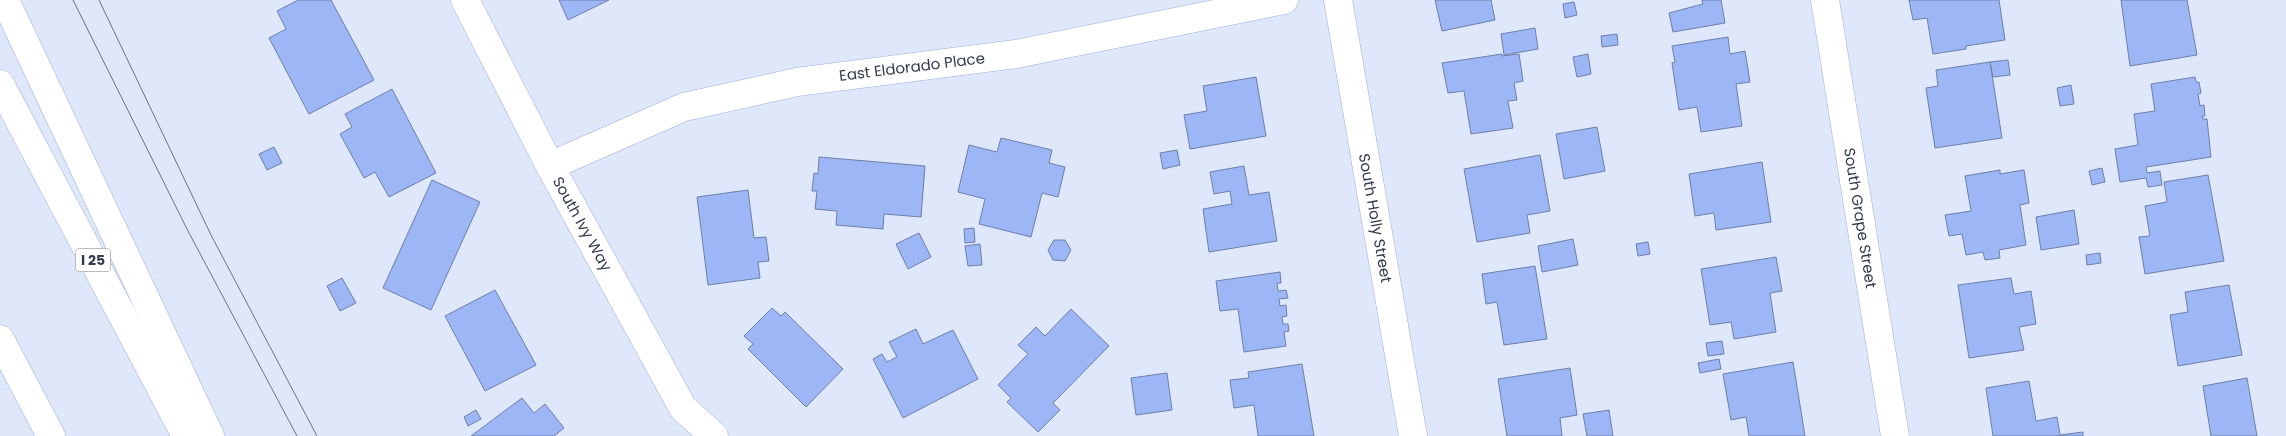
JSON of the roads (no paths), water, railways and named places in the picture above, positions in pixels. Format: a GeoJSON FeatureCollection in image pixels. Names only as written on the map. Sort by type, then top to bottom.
{"type":"FeatureCollection","features":[{"type":"Feature","properties":{"kind":"main road"},"geometry":{"type":"LineString","coordinates":[[5,0],[210,436]]}},
{"type":"Feature","properties":{"kind":"main road","name":"South Ivy Way"},"geometry":{"type":"LineString","coordinates":[[465,0],[550,166],[683,408],[714,436]]}},
{"type":"Feature","properties":{"kind":"main road","name":"East Eldorado Place"},"geometry":{"type":"LineString","coordinates":[[550,166],[684,107],[797,82],[1016,54],[1284,0]]}},
{"type":"Feature","properties":{"kind":"main road","name":"South Holly Street"},"geometry":{"type":"LineString","coordinates":[[1338,0],[1412,436]]}},
{"type":"Feature","properties":{"kind":"main road","name":"South Grape Street"},"geometry":{"type":"LineString","coordinates":[[1825,0],[1895,436]]}},
{"type":"Feature","properties":{"kind":"main road","name":"I 25"},"geometry":{"type":"LineString","coordinates":[[0,84],[186,436]]}},
{"type":"Feature","properties":{"kind":"main road"},"geometry":{"type":"LineString","coordinates":[[0,339],[50,434]]}},
{"type":"Feature","properties":{"kind":"main road"},"geometry":{"type":"LineString","coordinates":[[0,358],[50,434]]}},
{"type":"Feature","properties":{"kind":"tram line"},"geometry":{"type":"LineString","coordinates":[[73,0],[188,231],[297,436]]}},
{"type":"Feature","properties":{"kind":"tram line"},"geometry":{"type":"LineString","coordinates":[[99,0],[211,235],[317,436]]}}]}
